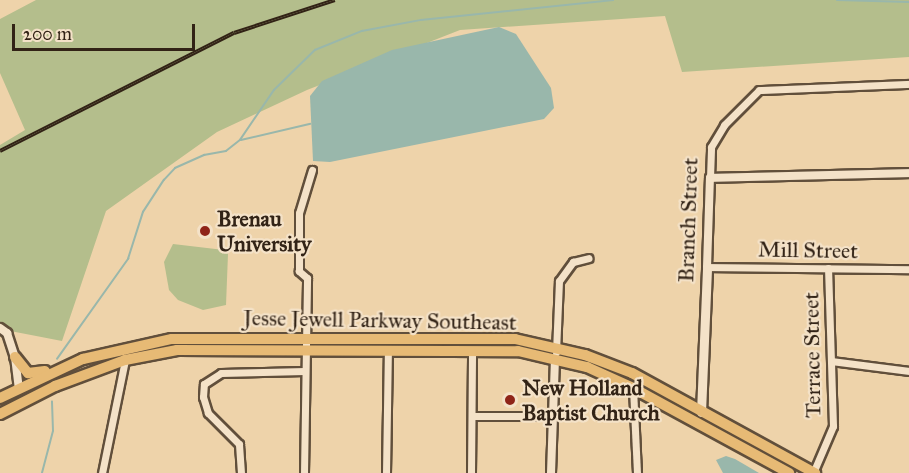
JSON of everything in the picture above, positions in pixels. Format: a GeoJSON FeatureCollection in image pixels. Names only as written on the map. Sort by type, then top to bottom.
{"type":"FeatureCollection","features":[{"type":"Feature","properties":{"kind":"main road","name":"Branch Street"},"geometry":{"type":"LineString","coordinates":[[701,412],[707,267]]}},
{"type":"Feature","properties":{"kind":"main road","name":"Jesse Jewell Parkway Southeast"},"geometry":{"type":"LineString","coordinates":[[0,414],[55,386],[124,360],[177,350],[463,337],[515,339],[632,374],[814,473]]}},
{"type":"Feature","properties":{"kind":"main road","name":"Jesse Jewell Parkway Southeast"},"geometry":{"type":"LineString","coordinates":[[0,398],[65,366],[114,350],[172,339],[388,349],[556,352],[633,388],[789,473]]}},
{"type":"Feature","properties":{"kind":"main road"},"geometry":{"type":"LineString","coordinates":[[15,357],[23,369],[33,374],[65,366]]}},
{"type":"Feature","properties":{"kind":"street","name":"Branch Street"},"geometry":{"type":"LineString","coordinates":[[707,267],[711,147],[724,125],[759,90],[909,84]]}},
{"type":"Feature","properties":{"kind":"street"},"geometry":{"type":"LineString","coordinates":[[304,473],[308,278],[299,271],[299,213],[309,191],[312,170]]}},
{"type":"Feature","properties":{"kind":"street"},"geometry":{"type":"LineString","coordinates":[[710,178],[909,173]]}},
{"type":"Feature","properties":{"kind":"street"},"geometry":{"type":"LineString","coordinates":[[551,473],[559,280],[573,262],[589,258]]}},
{"type":"Feature","properties":{"kind":"street","name":"Mill Street"},"geometry":{"type":"LineString","coordinates":[[707,267],[909,269]]}},
{"type":"Feature","properties":{"kind":"street","name":"Terrace Street"},"geometry":{"type":"LineString","coordinates":[[814,473],[833,426],[828,268]]}},
{"type":"Feature","properties":{"kind":"street"},"geometry":{"type":"LineString","coordinates":[[2,331],[15,357],[20,388]]}},
{"type":"Feature","properties":{"kind":"street"},"geometry":{"type":"LineString","coordinates":[[386,473],[388,349]]}},
{"type":"Feature","properties":{"kind":"street"},"geometry":{"type":"LineString","coordinates":[[471,473],[472,350]]}},
{"type":"Feature","properties":{"kind":"street"},"geometry":{"type":"LineString","coordinates":[[102,473],[124,360]]}},
{"type":"Feature","properties":{"kind":"street"},"geometry":{"type":"LineString","coordinates":[[831,362],[909,372]]}},
{"type":"Feature","properties":{"kind":"street"},"geometry":{"type":"LineString","coordinates":[[241,473],[239,444],[208,413],[203,397],[204,384],[221,374],[305,371]]}},
{"type":"Feature","properties":{"kind":"street"},"geometry":{"type":"LineString","coordinates":[[633,388],[637,473]]}},
{"type":"Feature","properties":{"kind":"street"},"geometry":{"type":"LineString","coordinates":[[472,416],[553,416]]}},
{"type":"Feature","properties":{"kind":"green space"},"geometry":{"type":"Polygon","coordinates":[[[36,0],[909,0],[909,57],[682,72],[665,16],[460,30],[307,90],[217,132],[106,211],[62,341],[0,329],[0,145],[25,130],[0,73],[0,19],[36,0]]]}},
{"type":"Feature","properties":{"kind":"green space"},"geometry":{"type":"Polygon","coordinates":[[[173,244],[224,250],[228,254],[226,305],[203,310],[178,300],[169,290],[164,262],[173,244]]]}},
{"type":"Feature","properties":{"kind":"shaded area"},"geometry":{"type":"Polygon","coordinates":[[[499,27],[516,34],[551,88],[554,108],[544,119],[330,162],[313,161],[310,96],[322,81],[392,50],[499,27]]]}},
{"type":"Feature","properties":{"kind":"shaded area"},"geometry":{"type":"Polygon","coordinates":[[[726,456],[759,473],[723,473],[716,460],[726,456]]]}},
{"type":"Feature","properties":{"kind":"waterway"},"geometry":{"type":"LineString","coordinates":[[57,359],[128,259],[143,212],[164,180],[175,168],[204,155],[226,151],[240,140],[274,90],[315,50],[362,31],[421,20],[613,0]]}},
{"type":"Feature","properties":{"kind":"waterway"},"geometry":{"type":"LineString","coordinates":[[837,0],[909,2]]}},
{"type":"Feature","properties":{"kind":"waterway"},"geometry":{"type":"LineString","coordinates":[[241,140],[310,124]]}},
{"type":"Feature","properties":{"kind":"waterway"},"geometry":{"type":"LineString","coordinates":[[42,473],[53,431],[52,402]]}},
{"type":"Feature","properties":{"kind":"railway"},"geometry":{"type":"LineString","coordinates":[[0,151],[234,33],[335,0]]}},
{"type":"Feature","properties":{"kind":"place","name":"Brenau University"},"geometry":{"type":"Point","coordinates":[205,231]}},
{"type":"Feature","properties":{"kind":"place","name":"New Holland Baptist Church"},"geometry":{"type":"Point","coordinates":[510,400]}}]}
